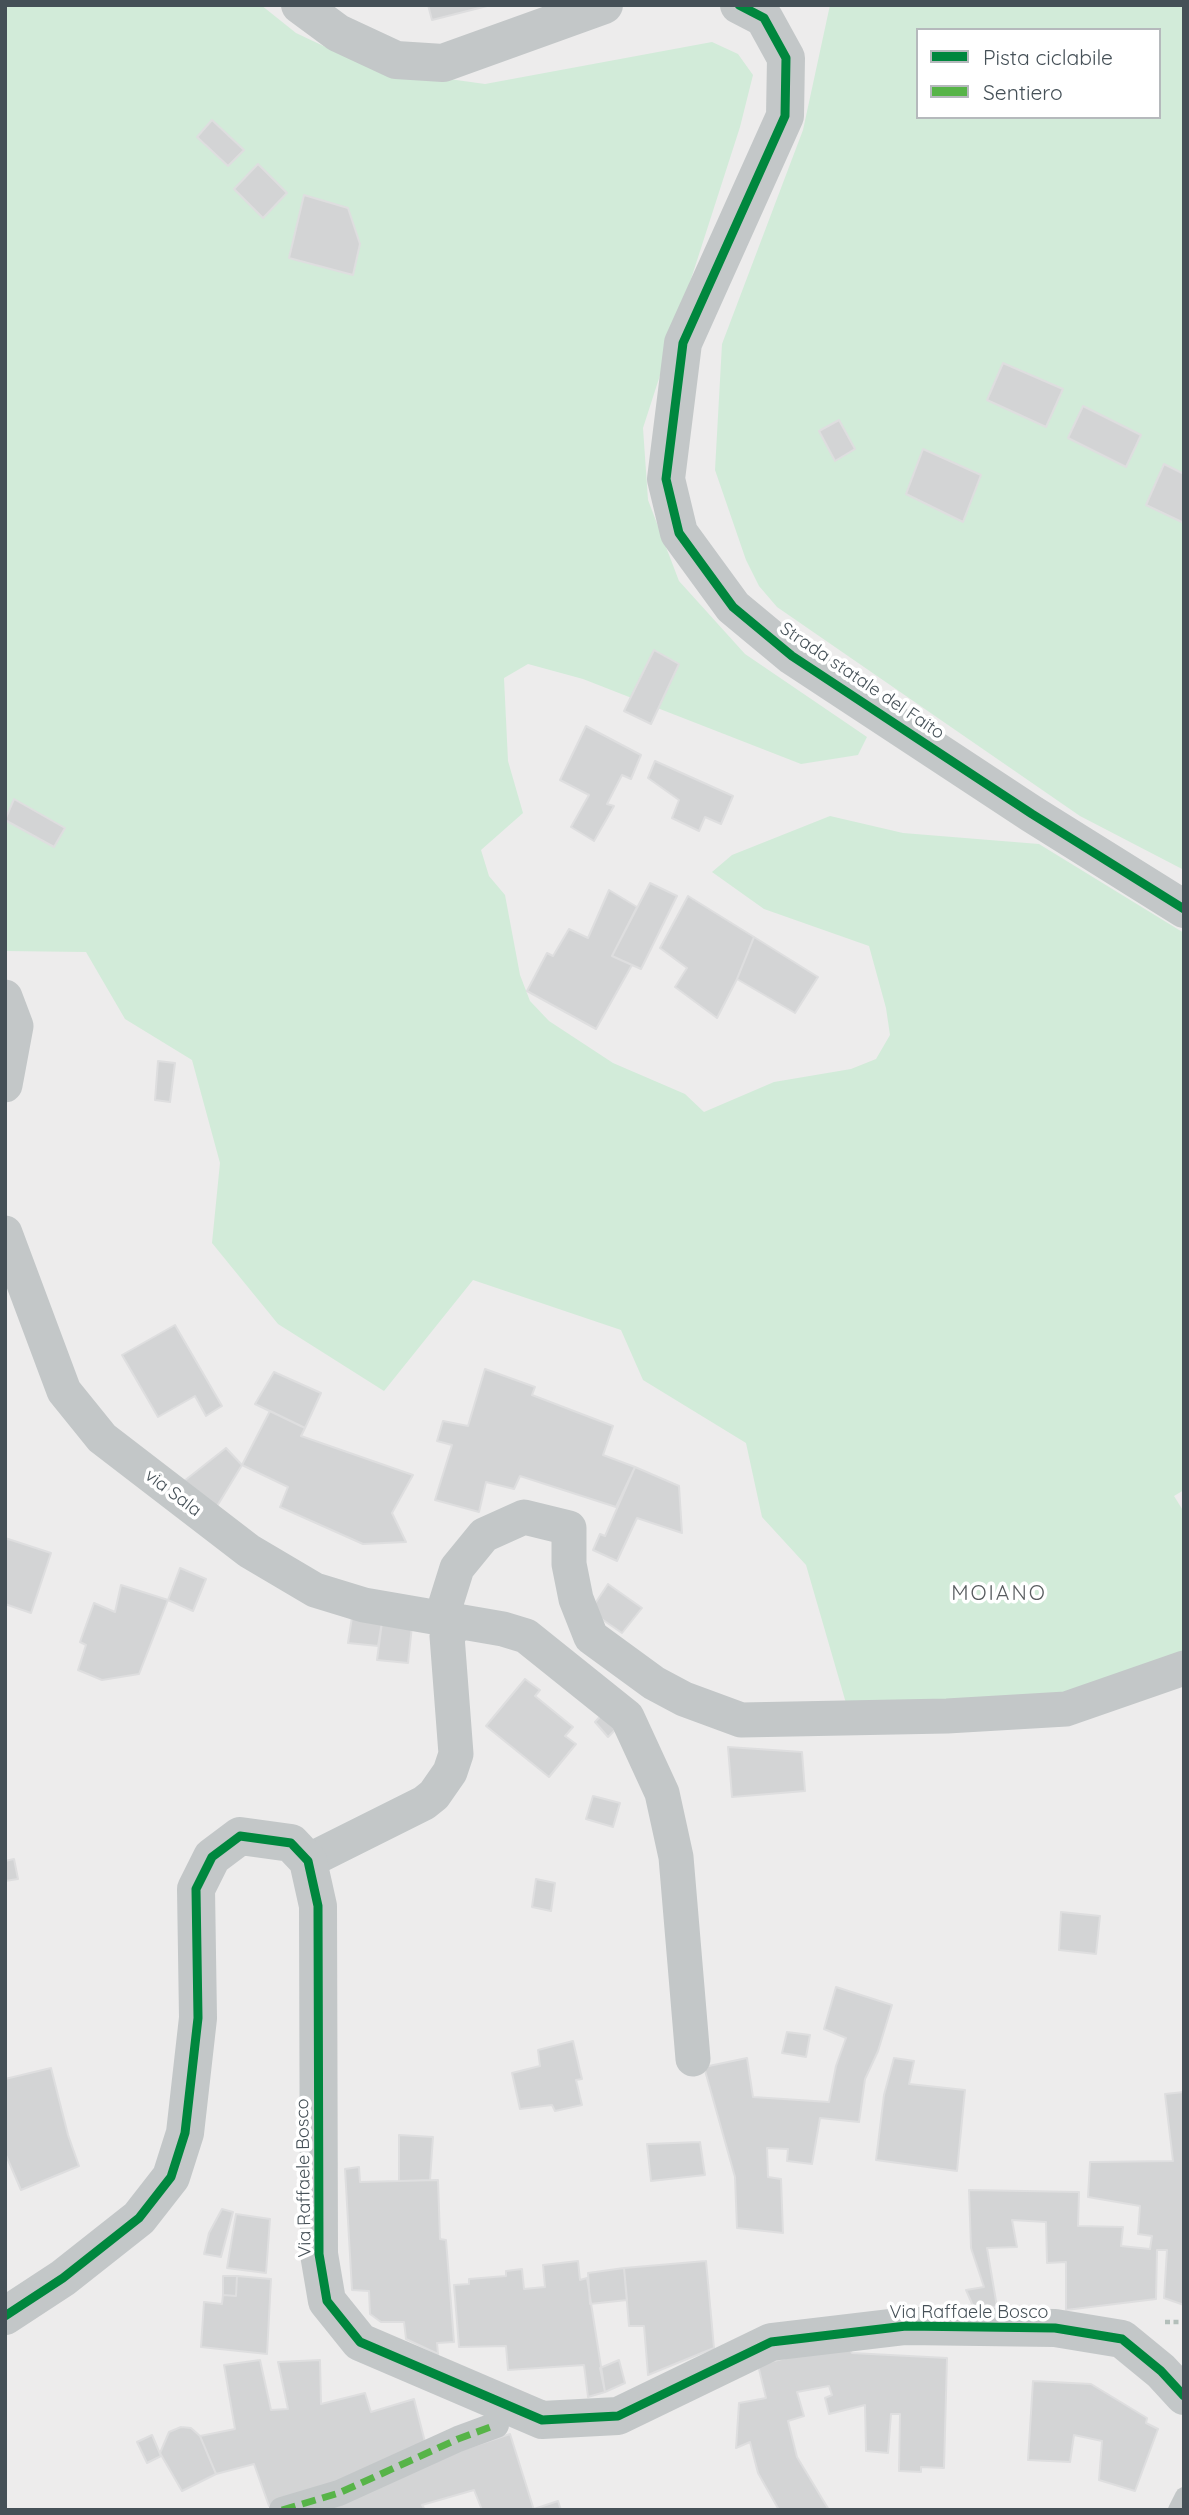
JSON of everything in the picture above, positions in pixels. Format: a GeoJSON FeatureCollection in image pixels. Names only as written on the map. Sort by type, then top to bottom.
{"type":"FeatureCollection","features":[{"type":"Feature","properties":{"kind":"street"},"geometry":{"type":"LineString","coordinates":[[300,5],[338,33],[397,60],[443,63],[604,5]]}},
{"type":"Feature","properties":{"kind":"street","name":"Strada statale del Faito"},"geometry":{"type":"LineString","coordinates":[[739,5],[764,18],[786,58],[785,116],[683,343],[666,479],[679,533],[733,607],[792,656],[1032,814],[1184,909]]}},
{"type":"Feature","properties":{"kind":"street"},"geometry":{"type":"LineString","coordinates":[[5,998],[16,1026],[5,1085]]}},
{"type":"Feature","properties":{"kind":"street","name":"via Sala"},"geometry":{"type":"LineString","coordinates":[[5,1233],[64,1391],[102,1438],[249,1551],[316,1590],[364,1605],[503,1629],[526,1636],[627,1717],[662,1793],[676,1857],[693,2059]]}},
{"type":"Feature","properties":{"kind":"street"},"geometry":{"type":"LineString","coordinates":[[5,2316],[63,2278],[139,2218],[171,2177],[185,2133],[198,2018],[196,1889],[212,1857],[240,1836],[291,1843],[308,1861],[424,1803],[434,1795],[450,1772],[456,1754],[447,1636],[449,1621],[457,1568],[484,1535],[524,1517],[569,1528],[569,1564],[576,1599],[591,1637],[654,1684],[684,1699],[741,1720],[947,1716],[1066,1709],[1184,1668]]}},
{"type":"Feature","properties":{"kind":"street","name":"Via Raffaele Bosco"},"geometry":{"type":"LineString","coordinates":[[308,1861],[318,1906],[319,2254],[327,2301],[360,2342],[542,2420],[618,2416],[771,2342],[906,2326],[1055,2328],[1122,2339],[1161,2371],[1184,2396]]}},
{"type":"Feature","properties":{"kind":"street"},"geometry":{"type":"LineString","coordinates":[[282,2510],[339,2493],[458,2439],[496,2425]]}},
{"type":"Feature","properties":{"kind":"lane"},"geometry":{"type":"LineString","coordinates":[[1177,2510],[1184,2496]]}},
{"type":"Feature","properties":{"kind":"green space"},"geometry":{"type":"Polygon","coordinates":[[[5,5],[261,5],[296,33],[370,68],[485,84],[712,42],[738,54],[753,75],[740,127],[643,428],[648,500],[679,581],[745,654],[867,737],[858,755],[801,764],[583,679],[528,664],[504,678],[508,761],[523,813],[481,850],[489,876],[505,895],[520,975],[530,1001],[549,1021],[613,1063],[685,1094],[704,1112],[774,1082],[851,1069],[876,1059],[890,1035],[886,1008],[869,946],[764,909],[712,872],[732,855],[830,816],[903,833],[1039,844],[1184,933],[1184,1490],[1174,1496],[1184,1512],[1184,1674],[1123,1697],[848,1710],[806,1565],[762,1517],[746,1443],[643,1380],[621,1330],[473,1280],[384,1391],[278,1324],[212,1243],[220,1163],[192,1060],[125,1019],[86,952],[5,951],[5,5]]]}},
{"type":"Feature","properties":{"kind":"green space"},"geometry":{"type":"Polygon","coordinates":[[[830,5],[1184,5],[1184,870],[1080,816],[777,607],[759,586],[746,560],[715,470],[722,344],[803,130],[830,5]]]}},
{"type":"Feature","properties":{"kind":"building"},"geometry":{"type":"Polygon","coordinates":[[[428,5],[491,5],[432,20],[428,5]]]}},
{"type":"Feature","properties":{"kind":"building"},"geometry":{"type":"Polygon","coordinates":[[[212,120],[244,150],[228,166],[197,137],[212,120]]]}},
{"type":"Feature","properties":{"kind":"building"},"geometry":{"type":"Polygon","coordinates":[[[258,164],[287,193],[263,218],[234,189],[258,164]]]}},
{"type":"Feature","properties":{"kind":"building"},"geometry":{"type":"Polygon","coordinates":[[[304,195],[348,208],[360,244],[353,275],[289,258],[304,195]]]}},
{"type":"Feature","properties":{"kind":"building"},"geometry":{"type":"Polygon","coordinates":[[[1003,363],[1063,389],[1046,427],[987,400],[1003,363]]]}},
{"type":"Feature","properties":{"kind":"building"},"geometry":{"type":"Polygon","coordinates":[[[1083,406],[1141,435],[1126,467],[1068,438],[1083,406]]]}},
{"type":"Feature","properties":{"kind":"building"},"geometry":{"type":"Polygon","coordinates":[[[839,420],[855,449],[835,461],[819,431],[839,420]]]}},
{"type":"Feature","properties":{"kind":"building"},"geometry":{"type":"Polygon","coordinates":[[[923,449],[981,475],[963,522],[906,494],[923,449]]]}},
{"type":"Feature","properties":{"kind":"building"},"geometry":{"type":"Polygon","coordinates":[[[1164,464],[1184,474],[1184,523],[1146,505],[1164,464]]]}},
{"type":"Feature","properties":{"kind":"building"},"geometry":{"type":"Polygon","coordinates":[[[654,650],[679,664],[651,724],[624,711],[654,650]]]}},
{"type":"Feature","properties":{"kind":"building"},"geometry":{"type":"Polygon","coordinates":[[[586,726],[641,755],[631,779],[622,775],[607,804],[614,806],[594,841],[571,827],[589,795],[560,780],[586,726]]]}},
{"type":"Feature","properties":{"kind":"building"},"geometry":{"type":"Polygon","coordinates":[[[655,761],[733,796],[721,824],[705,817],[699,831],[672,818],[679,800],[648,778],[655,761]]]}},
{"type":"Feature","properties":{"kind":"building"},"geometry":{"type":"Polygon","coordinates":[[[14,799],[65,828],[54,847],[5,820],[14,799]]]}},
{"type":"Feature","properties":{"kind":"building"},"geometry":{"type":"Polygon","coordinates":[[[650,883],[677,896],[641,969],[612,956],[650,883]]]}},
{"type":"Feature","properties":{"kind":"building"},"geometry":{"type":"Polygon","coordinates":[[[609,890],[637,907],[612,956],[632,965],[596,1029],[527,991],[547,953],[553,956],[569,929],[588,938],[609,890]]]}},
{"type":"Feature","properties":{"kind":"building"},"geometry":{"type":"Polygon","coordinates":[[[688,896],[754,937],[717,1018],[675,987],[687,968],[660,948],[688,896]]]}},
{"type":"Feature","properties":{"kind":"building"},"geometry":{"type":"Polygon","coordinates":[[[754,937],[818,977],[795,1013],[737,979],[754,937]]]}},
{"type":"Feature","properties":{"kind":"building"},"geometry":{"type":"Polygon","coordinates":[[[158,1061],[175,1063],[170,1102],[155,1100],[158,1061]]]}},
{"type":"Feature","properties":{"kind":"building"},"geometry":{"type":"Polygon","coordinates":[[[175,1325],[222,1406],[206,1416],[195,1396],[158,1417],[122,1355],[175,1325]]]}},
{"type":"Feature","properties":{"kind":"building"},"geometry":{"type":"Polygon","coordinates":[[[485,1369],[535,1387],[532,1395],[613,1426],[603,1455],[635,1467],[616,1507],[520,1476],[514,1489],[486,1482],[479,1512],[435,1500],[452,1445],[437,1441],[443,1421],[468,1426],[485,1369]]]}},
{"type":"Feature","properties":{"kind":"building"},"geometry":{"type":"Polygon","coordinates":[[[274,1372],[321,1393],[305,1428],[255,1404],[274,1372]]]}},
{"type":"Feature","properties":{"kind":"building"},"geometry":{"type":"Polygon","coordinates":[[[270,1411],[305,1428],[301,1436],[413,1475],[392,1513],[406,1542],[363,1544],[280,1507],[288,1487],[242,1465],[270,1411]]]}},
{"type":"Feature","properties":{"kind":"building"},"geometry":{"type":"Polygon","coordinates":[[[226,1448],[242,1465],[208,1521],[174,1489],[226,1448]]]}},
{"type":"Feature","properties":{"kind":"building"},"geometry":{"type":"Polygon","coordinates":[[[635,1467],[679,1486],[682,1533],[637,1518],[617,1561],[593,1550],[600,1534],[605,1536],[635,1467]]]}},
{"type":"Feature","properties":{"kind":"building"},"geometry":{"type":"Polygon","coordinates":[[[5,1538],[51,1553],[31,1613],[5,1604],[5,1538]]]}},
{"type":"Feature","properties":{"kind":"building"},"geometry":{"type":"Polygon","coordinates":[[[180,1568],[206,1579],[193,1611],[168,1600],[180,1568]]]}},
{"type":"Feature","properties":{"kind":"building"},"geometry":{"type":"Polygon","coordinates":[[[608,1584],[642,1608],[622,1633],[590,1611],[608,1584]]]}},
{"type":"Feature","properties":{"kind":"building"},"geometry":{"type":"Polygon","coordinates":[[[121,1585],[168,1600],[139,1674],[102,1680],[78,1670],[86,1645],[80,1642],[94,1603],[115,1612],[121,1585]]]}},
{"type":"Feature","properties":{"kind":"building"},"geometry":{"type":"Polygon","coordinates":[[[352,1617],[382,1622],[378,1646],[348,1643],[352,1617]]]}},
{"type":"Feature","properties":{"kind":"building"},"geometry":{"type":"Polygon","coordinates":[[[382,1622],[412,1626],[408,1663],[377,1660],[382,1622]]]}},
{"type":"Feature","properties":{"kind":"building"},"geometry":{"type":"Polygon","coordinates":[[[525,1679],[540,1690],[535,1696],[573,1727],[565,1736],[576,1744],[549,1777],[486,1726],[525,1679]]]}},
{"type":"Feature","properties":{"kind":"building"},"geometry":{"type":"Polygon","coordinates":[[[606,1710],[620,1725],[608,1737],[595,1722],[606,1710]]]}},
{"type":"Feature","properties":{"kind":"building"},"geometry":{"type":"Polygon","coordinates":[[[728,1747],[802,1752],[805,1791],[732,1797],[728,1747]]]}},
{"type":"Feature","properties":{"kind":"building"},"geometry":{"type":"Polygon","coordinates":[[[593,1796],[620,1803],[613,1827],[586,1819],[593,1796]]]}},
{"type":"Feature","properties":{"kind":"building"},"geometry":{"type":"Polygon","coordinates":[[[14,1859],[18,1879],[5,1881],[5,1861],[14,1859]]]}},
{"type":"Feature","properties":{"kind":"building"},"geometry":{"type":"Polygon","coordinates":[[[536,1879],[555,1883],[551,1911],[532,1907],[536,1879]]]}},
{"type":"Feature","properties":{"kind":"building"},"geometry":{"type":"Polygon","coordinates":[[[1061,1912],[1100,1916],[1096,1954],[1059,1950],[1061,1912]]]}},
{"type":"Feature","properties":{"kind":"building"},"geometry":{"type":"Polygon","coordinates":[[[836,1987],[892,2005],[878,2051],[865,2079],[859,2122],[820,2118],[812,2164],[787,2161],[788,2149],[767,2148],[768,2177],[781,2179],[783,2233],[737,2228],[735,2177],[704,2067],[747,2058],[753,2097],[829,2102],[836,2066],[846,2038],[824,2029],[836,1987]]]}},
{"type":"Feature","properties":{"kind":"building"},"geometry":{"type":"Polygon","coordinates":[[[787,2032],[810,2035],[806,2057],[782,2053],[787,2032]]]}},
{"type":"Feature","properties":{"kind":"building"},"geometry":{"type":"Polygon","coordinates":[[[573,2041],[582,2079],[576,2080],[582,2105],[555,2111],[552,2105],[520,2109],[512,2073],[540,2066],[538,2050],[573,2041]]]}},
{"type":"Feature","properties":{"kind":"building"},"geometry":{"type":"Polygon","coordinates":[[[894,2058],[914,2061],[909,2084],[965,2090],[957,2171],[876,2160],[884,2095],[894,2058]]]}},
{"type":"Feature","properties":{"kind":"building"},"geometry":{"type":"Polygon","coordinates":[[[51,2068],[79,2166],[21,2190],[5,2153],[5,2079],[51,2068]]]}},
{"type":"Feature","properties":{"kind":"building"},"geometry":{"type":"Polygon","coordinates":[[[1184,2092],[1184,2305],[1164,2298],[1167,2250],[1157,2250],[1156,2299],[1066,2310],[1066,2262],[1047,2263],[1046,2222],[1012,2220],[1017,2247],[987,2248],[997,2307],[973,2306],[966,2290],[984,2287],[971,2248],[969,2190],[1079,2192],[1078,2226],[1123,2227],[1121,2246],[1150,2249],[1152,2236],[1138,2234],[1140,2206],[1088,2197],[1090,2162],[1173,2161],[1165,2094],[1184,2092]]]}},
{"type":"Feature","properties":{"kind":"building"},"geometry":{"type":"Polygon","coordinates":[[[399,2135],[433,2137],[430,2180],[399,2181],[399,2135]]]}},
{"type":"Feature","properties":{"kind":"building"},"geometry":{"type":"Polygon","coordinates":[[[700,2142],[705,2175],[651,2181],[647,2144],[700,2142]]]}},
{"type":"Feature","properties":{"kind":"building"},"geometry":{"type":"Polygon","coordinates":[[[359,2167],[360,2182],[438,2180],[440,2239],[446,2240],[454,2342],[437,2343],[438,2354],[406,2339],[404,2322],[381,2322],[370,2314],[369,2291],[352,2290],[345,2169],[359,2167]]]}},
{"type":"Feature","properties":{"kind":"building"},"geometry":{"type":"Polygon","coordinates":[[[222,2209],[233,2212],[221,2257],[204,2254],[209,2233],[222,2209]]]}},
{"type":"Feature","properties":{"kind":"building"},"geometry":{"type":"Polygon","coordinates":[[[236,2214],[270,2219],[266,2273],[227,2268],[236,2214]]]}},
{"type":"Feature","properties":{"kind":"building"},"geometry":{"type":"Polygon","coordinates":[[[578,2261],[580,2280],[587,2278],[605,2392],[588,2397],[584,2365],[508,2370],[506,2346],[459,2347],[454,2285],[469,2284],[469,2279],[506,2276],[506,2271],[522,2269],[524,2289],[545,2287],[543,2265],[578,2261]]]}},
{"type":"Feature","properties":{"kind":"building"},"geometry":{"type":"Polygon","coordinates":[[[706,2261],[714,2348],[648,2375],[644,2326],[629,2326],[624,2268],[706,2261]]]}},
{"type":"Feature","properties":{"kind":"building"},"geometry":{"type":"Polygon","coordinates":[[[624,2268],[627,2300],[590,2304],[588,2273],[624,2268]]]}},
{"type":"Feature","properties":{"kind":"building"},"geometry":{"type":"Polygon","coordinates":[[[223,2276],[237,2276],[236,2296],[223,2295],[223,2276]]]}},
{"type":"Feature","properties":{"kind":"building"},"geometry":{"type":"Polygon","coordinates":[[[237,2276],[271,2279],[267,2354],[201,2347],[204,2302],[222,2304],[223,2295],[236,2296],[237,2276]]]}},
{"type":"Feature","properties":{"kind":"building"},"geometry":{"type":"Polygon","coordinates":[[[846,2343],[852,2353],[947,2358],[944,2468],[921,2467],[921,2472],[899,2471],[900,2414],[891,2414],[888,2453],[866,2451],[865,2405],[829,2414],[825,2398],[832,2395],[829,2386],[797,2392],[804,2416],[788,2421],[797,2457],[829,2510],[779,2510],[758,2473],[750,2442],[736,2448],[739,2403],[766,2398],[758,2365],[846,2343]]]}},
{"type":"Feature","properties":{"kind":"building"},"geometry":{"type":"Polygon","coordinates":[[[260,2360],[271,2410],[288,2409],[278,2362],[320,2360],[321,2404],[365,2393],[371,2412],[414,2399],[426,2446],[347,2483],[269,2506],[254,2464],[216,2474],[200,2436],[235,2429],[224,2365],[260,2360]]]}},
{"type":"Feature","properties":{"kind":"building"},"geometry":{"type":"Polygon","coordinates":[[[619,2360],[625,2383],[605,2392],[600,2368],[619,2360]]]}},
{"type":"Feature","properties":{"kind":"building"},"geometry":{"type":"Polygon","coordinates":[[[1033,2381],[1091,2384],[1147,2418],[1146,2423],[1158,2429],[1135,2491],[1099,2480],[1102,2441],[1074,2435],[1070,2462],[1028,2460],[1033,2381]]]}},
{"type":"Feature","properties":{"kind":"building"},"geometry":{"type":"Polygon","coordinates":[[[181,2427],[191,2428],[200,2436],[216,2474],[182,2491],[160,2453],[169,2432],[181,2427]]]}},
{"type":"Feature","properties":{"kind":"building"},"geometry":{"type":"Polygon","coordinates":[[[510,2434],[534,2510],[482,2510],[474,2490],[422,2505],[425,2510],[310,2510],[404,2469],[510,2434]]]}},
{"type":"Feature","properties":{"kind":"building"},"geometry":{"type":"Polygon","coordinates":[[[152,2435],[161,2456],[147,2463],[137,2442],[152,2435]]]}},
{"type":"Feature","properties":{"kind":"building"},"geometry":{"type":"Polygon","coordinates":[[[558,2501],[561,2510],[534,2510],[534,2509],[558,2501]]]}},
{"type":"Feature","properties":{"kind":"marked path"},"geometry":{"type":"LineString","coordinates":[[282,2510],[339,2493],[458,2439],[496,2425]]}},
{"type":"Feature","properties":{"kind":"cycle path"},"geometry":{"type":"LineString","coordinates":[[739,5],[764,18],[786,58],[785,116],[683,343],[666,479],[679,533],[733,607],[792,656],[1032,814],[1184,909]]}},
{"type":"Feature","properties":{"kind":"cycle path"},"geometry":{"type":"LineString","coordinates":[[5,2316],[63,2278],[139,2218],[171,2177],[185,2133],[198,2018],[196,1889],[212,1857],[240,1836],[291,1843],[308,1861],[318,1906],[319,2254],[327,2301],[360,2342],[542,2420],[618,2416],[771,2342],[906,2326],[1055,2328],[1122,2339],[1161,2371],[1184,2396]]}},
{"type":"Feature","properties":{"kind":"district","name":"MOIANO"},"geometry":{"type":"Point","coordinates":[999,1594]}}]}
